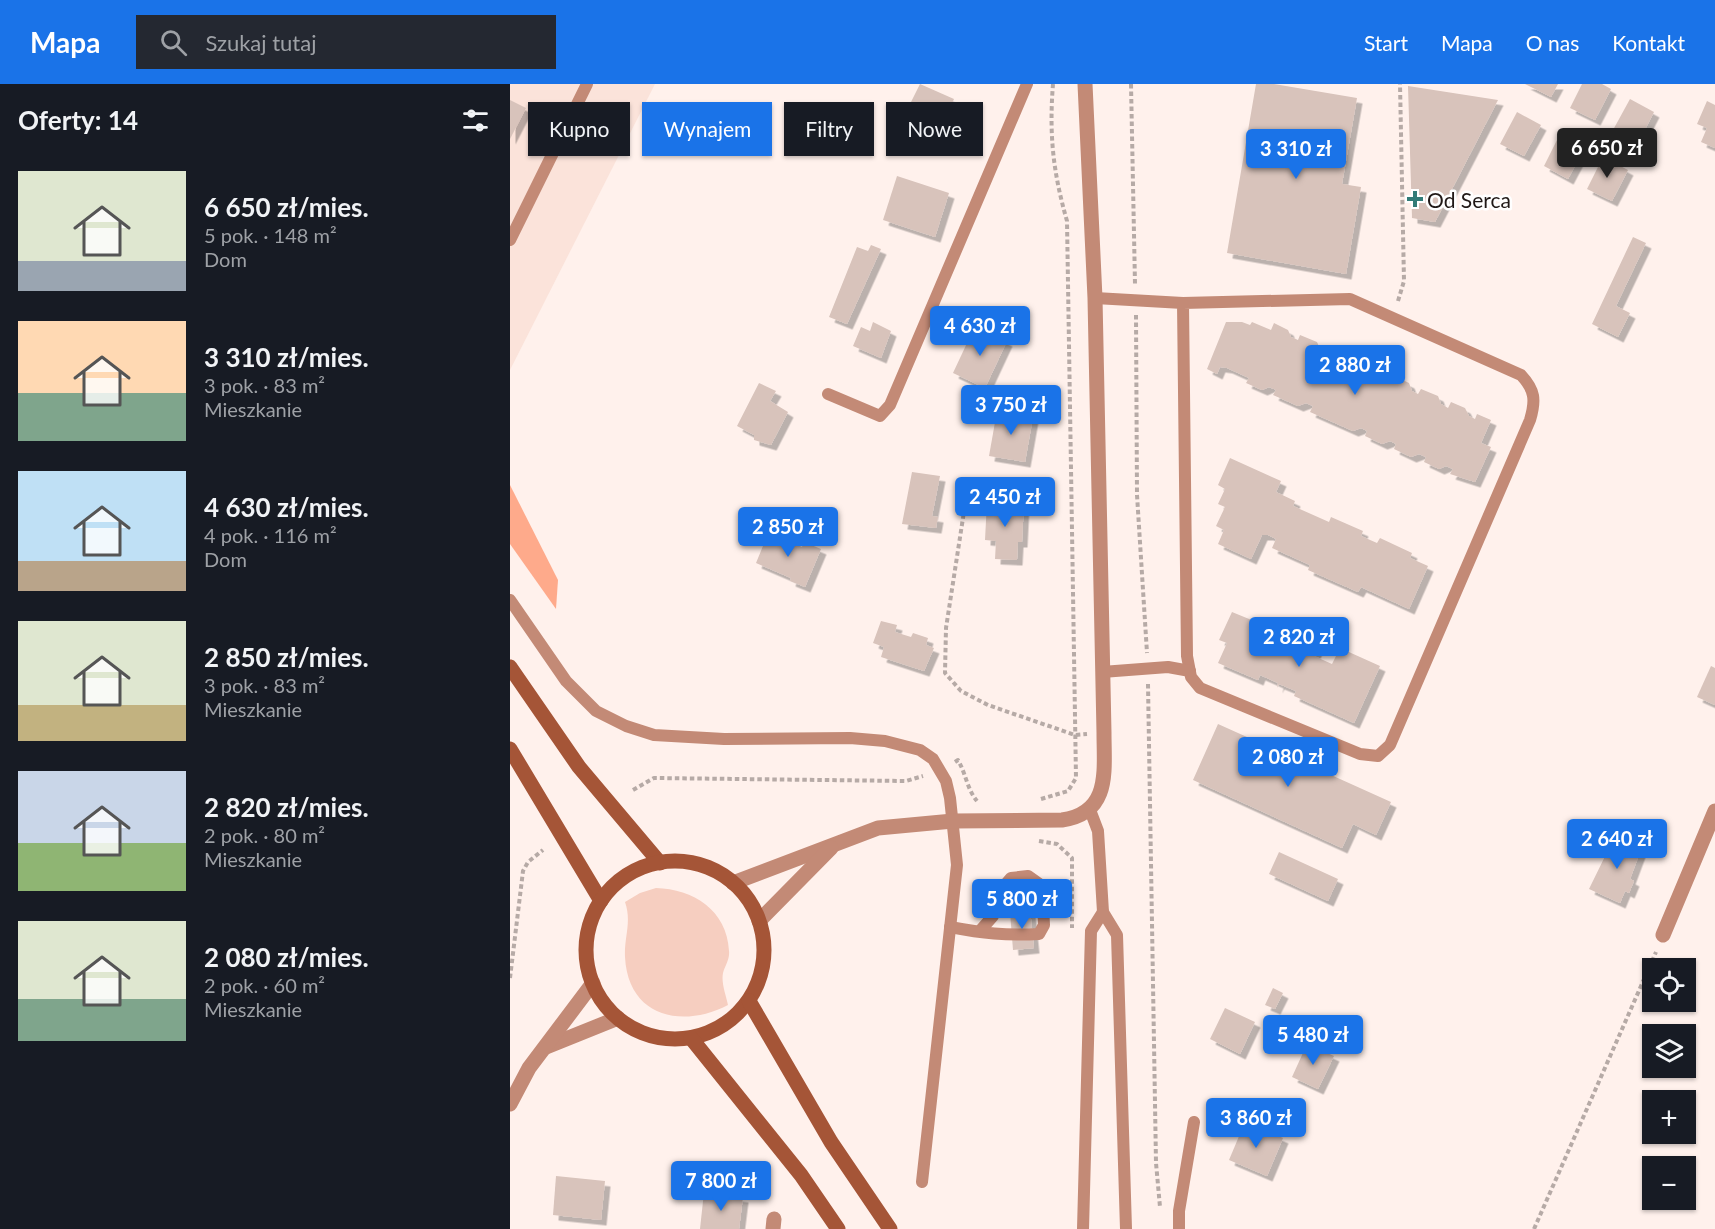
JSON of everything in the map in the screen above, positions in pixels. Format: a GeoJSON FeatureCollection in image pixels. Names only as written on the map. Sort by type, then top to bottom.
{"type":"FeatureCollection","features":[{"type":"Feature","properties":{"kind":"main road"},"geometry":{"type":"LineString","coordinates":[[510,667],[579,767],[660,863]]}},
{"type":"Feature","properties":{"kind":"main road"},"geometry":{"type":"LineString","coordinates":[[510,749],[601,901]]}},
{"type":"Feature","properties":{"kind":"main road"},"geometry":{"type":"LineString","coordinates":[[686,862],[711,868],[733,883],[748,900],[759,921],[764,948],[762,967],[749,1001],[733,1018],[713,1031],[691,1038],[652,1036],[634,1029],[618,1018],[603,1002],[592,983],[587,963],[587,941],[592,920],[601,901],[617,883],[637,870],[660,863],[686,862]]}},
{"type":"Feature","properties":{"kind":"main road"},"geometry":{"type":"LineString","coordinates":[[749,1001],[831,1142],[890,1229]]}},
{"type":"Feature","properties":{"kind":"main road"},"geometry":{"type":"LineString","coordinates":[[691,1038],[801,1175],[838,1229]]}},
{"type":"Feature","properties":{"kind":"street"},"geometry":{"type":"LineString","coordinates":[[733,883],[878,828],[953,821],[1075,818],[1090,810],[1102,787],[1095,298],[1085,84]]}},
{"type":"Feature","properties":{"kind":"street"},"geometry":{"type":"LineString","coordinates":[[1663,935],[1715,811]]}},
{"type":"Feature","properties":{"kind":"street"},"geometry":{"type":"LineString","coordinates":[[759,921],[834,845]]}},
{"type":"Feature","properties":{"kind":"street"},"geometry":{"type":"LineString","coordinates":[[510,1104],[529,1068],[592,983]]}},
{"type":"Feature","properties":{"kind":"street"},"geometry":{"type":"LineString","coordinates":[[546,1047],[618,1018]]}},
{"type":"Feature","properties":{"kind":"lane"},"geometry":{"type":"LineString","coordinates":[[510,240],[587,84]]}},
{"type":"Feature","properties":{"kind":"lane"},"geometry":{"type":"LineString","coordinates":[[828,394],[880,416],[890,405],[1026,84]]}},
{"type":"Feature","properties":{"kind":"lane"},"geometry":{"type":"LineString","coordinates":[[1095,298],[1183,303],[1350,299],[1521,375],[1532,387],[1535,403],[1390,745],[1378,756],[1360,754],[1200,688],[1191,677],[1187,656],[1183,303]]}},
{"type":"Feature","properties":{"kind":"lane"},"geometry":{"type":"LineString","coordinates":[[510,600],[566,681],[596,711],[626,726],[654,735],[700,738],[885,741],[920,750],[933,759],[946,781],[957,865],[922,1182]]}},
{"type":"Feature","properties":{"kind":"lane"},"geometry":{"type":"LineString","coordinates":[[1102,672],[1168,667],[1190,671]]}},
{"type":"Feature","properties":{"kind":"lane"},"geometry":{"type":"LineString","coordinates":[[1090,810],[1098,831],[1103,912],[1117,935],[1126,1229]]}},
{"type":"Feature","properties":{"kind":"lane"},"geometry":{"type":"LineString","coordinates":[[950,927],[1002,936],[1039,934],[1044,925],[1042,886],[1028,876],[1011,878],[1000,891],[993,916],[979,932]]}},
{"type":"Feature","properties":{"kind":"lane"},"geometry":{"type":"LineString","coordinates":[[1083,1229],[1091,931],[1103,912]]}},
{"type":"Feature","properties":{"kind":"lane"},"geometry":{"type":"LineString","coordinates":[[1179,1229],[1179,1211],[1194,1122]]}},
{"type":"Feature","properties":{"kind":"path"},"geometry":{"type":"LineString","coordinates":[[1053,84],[1050,113],[1054,178],[1067,221],[1076,778],[1068,792],[1036,800],[1036,820],[1038,841],[1058,844],[1072,858],[1072,940]]}},
{"type":"Feature","properties":{"kind":"path"},"geometry":{"type":"LineString","coordinates":[[1391,317],[1401,295],[1404,281],[1401,84]]}},
{"type":"Feature","properties":{"kind":"path"},"geometry":{"type":"LineString","coordinates":[[967,492],[946,628],[945,673],[961,691],[988,705],[1075,735]]}},
{"type":"Feature","properties":{"kind":"path"},"geometry":{"type":"LineString","coordinates":[[633,790],[654,778],[906,781],[958,760],[965,772],[968,788],[976,800],[984,806]]}},
{"type":"Feature","properties":{"kind":"path"},"geometry":{"type":"LineString","coordinates":[[510,978],[523,871],[528,862],[543,850]]}},
{"type":"Feature","properties":{"kind":"path"},"geometry":{"type":"LineString","coordinates":[[1534,1229],[1663,935]]}},
{"type":"Feature","properties":{"kind":"shaded area"},"geometry":{"type":"Polygon","coordinates":[[[510,84],[655,84],[646,102],[642,102],[642,110],[630,133],[630,102],[528,102],[528,156],[618,156],[510,370],[510,84]]]}},
{"type":"Feature","properties":{"kind":"shaded area"},"geometry":{"type":"Polygon","coordinates":[[[510,485],[558,580],[556,609],[510,544],[510,485]]]}},
{"type":"Feature","properties":{"kind":"shaded area"},"geometry":{"type":"Polygon","coordinates":[[[656,888],[683,892],[706,904],[722,924],[729,951],[723,973],[723,985],[728,1005],[693,1016],[676,1016],[660,1012],[647,1005],[636,993],[628,977],[625,957],[628,923],[625,902],[640,893],[656,888]]]}},
{"type":"Feature","properties":{"kind":"building"},"geometry":{"type":"Polygon","coordinates":[[[920,84],[954,99],[953,102],[911,102],[920,84]]]}},
{"type":"Feature","properties":{"kind":"building"},"geometry":{"type":"Polygon","coordinates":[[[1256,84],[1274,84],[1357,98],[1342,184],[1361,187],[1346,274],[1227,253],[1256,84]]]}},
{"type":"Feature","properties":{"kind":"building"},"geometry":{"type":"Polygon","coordinates":[[[1525,84],[1558,84],[1551,97],[1525,84]]]}},
{"type":"Feature","properties":{"kind":"building"},"geometry":{"type":"Polygon","coordinates":[[[1582,84],[1602,84],[1611,89],[1595,120],[1570,108],[1582,84]]]}},
{"type":"Feature","properties":{"kind":"building"},"geometry":{"type":"Polygon","coordinates":[[[1408,86],[1498,100],[1435,222],[1412,218],[1408,86]]]}},
{"type":"Feature","properties":{"kind":"building"},"geometry":{"type":"Polygon","coordinates":[[[1630,99],[1654,112],[1638,143],[1613,130],[1630,99]]]}},
{"type":"Feature","properties":{"kind":"building"},"geometry":{"type":"Polygon","coordinates":[[[510,100],[526,108],[510,139],[510,100]]]}},
{"type":"Feature","properties":{"kind":"building"},"geometry":{"type":"Polygon","coordinates":[[[1707,101],[1715,105],[1715,148],[1701,142],[1707,128],[1697,124],[1707,101]]]}},
{"type":"Feature","properties":{"kind":"building"},"geometry":{"type":"Polygon","coordinates":[[[1517,112],[1541,125],[1524,156],[1500,144],[1517,112]]]}},
{"type":"Feature","properties":{"kind":"building"},"geometry":{"type":"Polygon","coordinates":[[[1560,134],[1585,147],[1568,179],[1544,166],[1560,134]]]}},
{"type":"Feature","properties":{"kind":"building"},"geometry":{"type":"Polygon","coordinates":[[[1603,157],[1628,170],[1612,201],[1587,189],[1603,157]]]}},
{"type":"Feature","properties":{"kind":"building"},"geometry":{"type":"Polygon","coordinates":[[[897,176],[949,193],[935,237],[883,220],[897,176]]]}},
{"type":"Feature","properties":{"kind":"building"},"geometry":{"type":"Polygon","coordinates":[[[1633,237],[1646,243],[1616,306],[1630,313],[1618,337],[1592,324],[1633,237]]]}},
{"type":"Feature","properties":{"kind":"building"},"geometry":{"type":"Polygon","coordinates":[[[871,245],[881,249],[847,324],[829,317],[857,247],[868,251],[871,245]]]}},
{"type":"Feature","properties":{"kind":"building"},"geometry":{"type":"Polygon","coordinates":[[[873,322],[891,331],[881,358],[853,346],[861,327],[870,331],[873,322]]]}},
{"type":"Feature","properties":{"kind":"building"},"geometry":{"type":"Polygon","coordinates":[[[1226,322],[1242,322],[1250,325],[1252,322],[1271,330],[1274,323],[1288,330],[1291,337],[1298,340],[1300,335],[1317,342],[1321,351],[1327,353],[1330,348],[1342,353],[1339,359],[1351,364],[1354,359],[1380,370],[1383,378],[1389,381],[1392,375],[1409,383],[1412,391],[1418,394],[1421,389],[1438,396],[1441,404],[1448,408],[1451,402],[1465,408],[1469,416],[1475,419],[1477,414],[1491,420],[1481,443],[1491,447],[1475,482],[1450,474],[1453,469],[1446,466],[1439,469],[1424,462],[1426,457],[1419,454],[1411,457],[1394,449],[1396,444],[1390,441],[1382,444],[1365,436],[1367,431],[1361,428],[1353,431],[1310,412],[1313,406],[1306,403],[1298,406],[1273,395],[1276,390],[1269,387],[1262,390],[1246,383],[1249,378],[1227,368],[1220,367],[1217,374],[1207,369],[1226,322]]]}},
{"type":"Feature","properties":{"kind":"building"},"geometry":{"type":"Polygon","coordinates":[[[975,326],[1007,341],[985,388],[953,373],[975,326]]]}},
{"type":"Feature","properties":{"kind":"building"},"geometry":{"type":"Polygon","coordinates":[[[759,383],[776,391],[770,401],[788,412],[771,445],[754,440],[754,435],[737,426],[759,383]]]}},
{"type":"Feature","properties":{"kind":"building"},"geometry":{"type":"Polygon","coordinates":[[[997,411],[1033,417],[1025,462],[989,456],[997,411]]]}},
{"type":"Feature","properties":{"kind":"building"},"geometry":{"type":"Polygon","coordinates":[[[1230,458],[1281,481],[1276,492],[1295,501],[1293,506],[1329,522],[1331,517],[1363,531],[1361,536],[1377,543],[1380,538],[1412,553],[1410,558],[1428,566],[1409,609],[1361,587],[1358,592],[1308,570],[1310,565],[1272,548],[1276,539],[1268,535],[1262,535],[1251,559],[1218,544],[1224,530],[1216,526],[1225,507],[1218,504],[1225,489],[1218,485],[1230,458]]]}},
{"type":"Feature","properties":{"kind":"building"},"geometry":{"type":"Polygon","coordinates":[[[912,472],[940,476],[932,516],[938,517],[936,528],[902,524],[912,472]]]}},
{"type":"Feature","properties":{"kind":"building"},"geometry":{"type":"Polygon","coordinates":[[[987,501],[1024,503],[1022,542],[1018,542],[1017,560],[995,559],[996,541],[985,540],[987,501]]]}},
{"type":"Feature","properties":{"kind":"building"},"geometry":{"type":"Polygon","coordinates":[[[770,529],[783,534],[781,538],[802,547],[804,542],[821,549],[805,587],[790,581],[791,578],[756,563],[770,529]]]}},
{"type":"Feature","properties":{"kind":"building"},"geometry":{"type":"Polygon","coordinates":[[[1232,612],[1254,621],[1251,628],[1274,638],[1277,632],[1317,649],[1314,656],[1332,664],[1340,648],[1380,666],[1354,723],[1294,696],[1296,691],[1279,684],[1277,688],[1278,683],[1260,675],[1258,680],[1218,663],[1227,643],[1219,640],[1232,612]]]}},
{"type":"Feature","properties":{"kind":"building"},"geometry":{"type":"Polygon","coordinates":[[[881,621],[897,625],[895,632],[911,637],[913,633],[928,638],[926,645],[934,648],[924,671],[881,657],[884,647],[873,643],[881,621]]]}},
{"type":"Feature","properties":{"kind":"building"},"geometry":{"type":"Polygon","coordinates":[[[1711,666],[1715,668],[1715,705],[1697,697],[1711,666]]]}},
{"type":"Feature","properties":{"kind":"building"},"geometry":{"type":"Polygon","coordinates":[[[1218,724],[1391,802],[1376,835],[1353,824],[1342,848],[1193,780],[1218,724]]]}},
{"type":"Feature","properties":{"kind":"building"},"geometry":{"type":"Polygon","coordinates":[[[1615,836],[1642,847],[1630,879],[1634,881],[1629,893],[1625,891],[1620,903],[1589,889],[1615,836]]]}},
{"type":"Feature","properties":{"kind":"building"},"geometry":{"type":"Polygon","coordinates":[[[1279,852],[1338,879],[1328,901],[1269,874],[1279,852]]]}},
{"type":"Feature","properties":{"kind":"building"},"geometry":{"type":"Polygon","coordinates":[[[1030,909],[1034,948],[1013,950],[1010,912],[1030,909]]]}},
{"type":"Feature","properties":{"kind":"building"},"geometry":{"type":"Polygon","coordinates":[[[1273,988],[1283,993],[1275,1009],[1265,1005],[1273,988]]]}},
{"type":"Feature","properties":{"kind":"building"},"geometry":{"type":"Polygon","coordinates":[[[1225,1008],[1255,1022],[1240,1054],[1210,1039],[1225,1008]]]}},
{"type":"Feature","properties":{"kind":"building"},"geometry":{"type":"Polygon","coordinates":[[[1307,1044],[1334,1056],[1318,1089],[1292,1077],[1307,1044]]]}},
{"type":"Feature","properties":{"kind":"building"},"geometry":{"type":"Polygon","coordinates":[[[1245,1122],[1283,1138],[1267,1176],[1229,1160],[1245,1122]]]}},
{"type":"Feature","properties":{"kind":"building"},"geometry":{"type":"Polygon","coordinates":[[[556,1176],[605,1181],[601,1220],[553,1215],[556,1176]]]}},
{"type":"Feature","properties":{"kind":"building"},"geometry":{"type":"Polygon","coordinates":[[[704,1192],[743,1197],[739,1229],[700,1229],[704,1192]]]}},
{"type":"Feature","properties":{"kind":"place","name":"Od Serca"},"geometry":{"type":"Point","coordinates":[1415,199]}}]}
